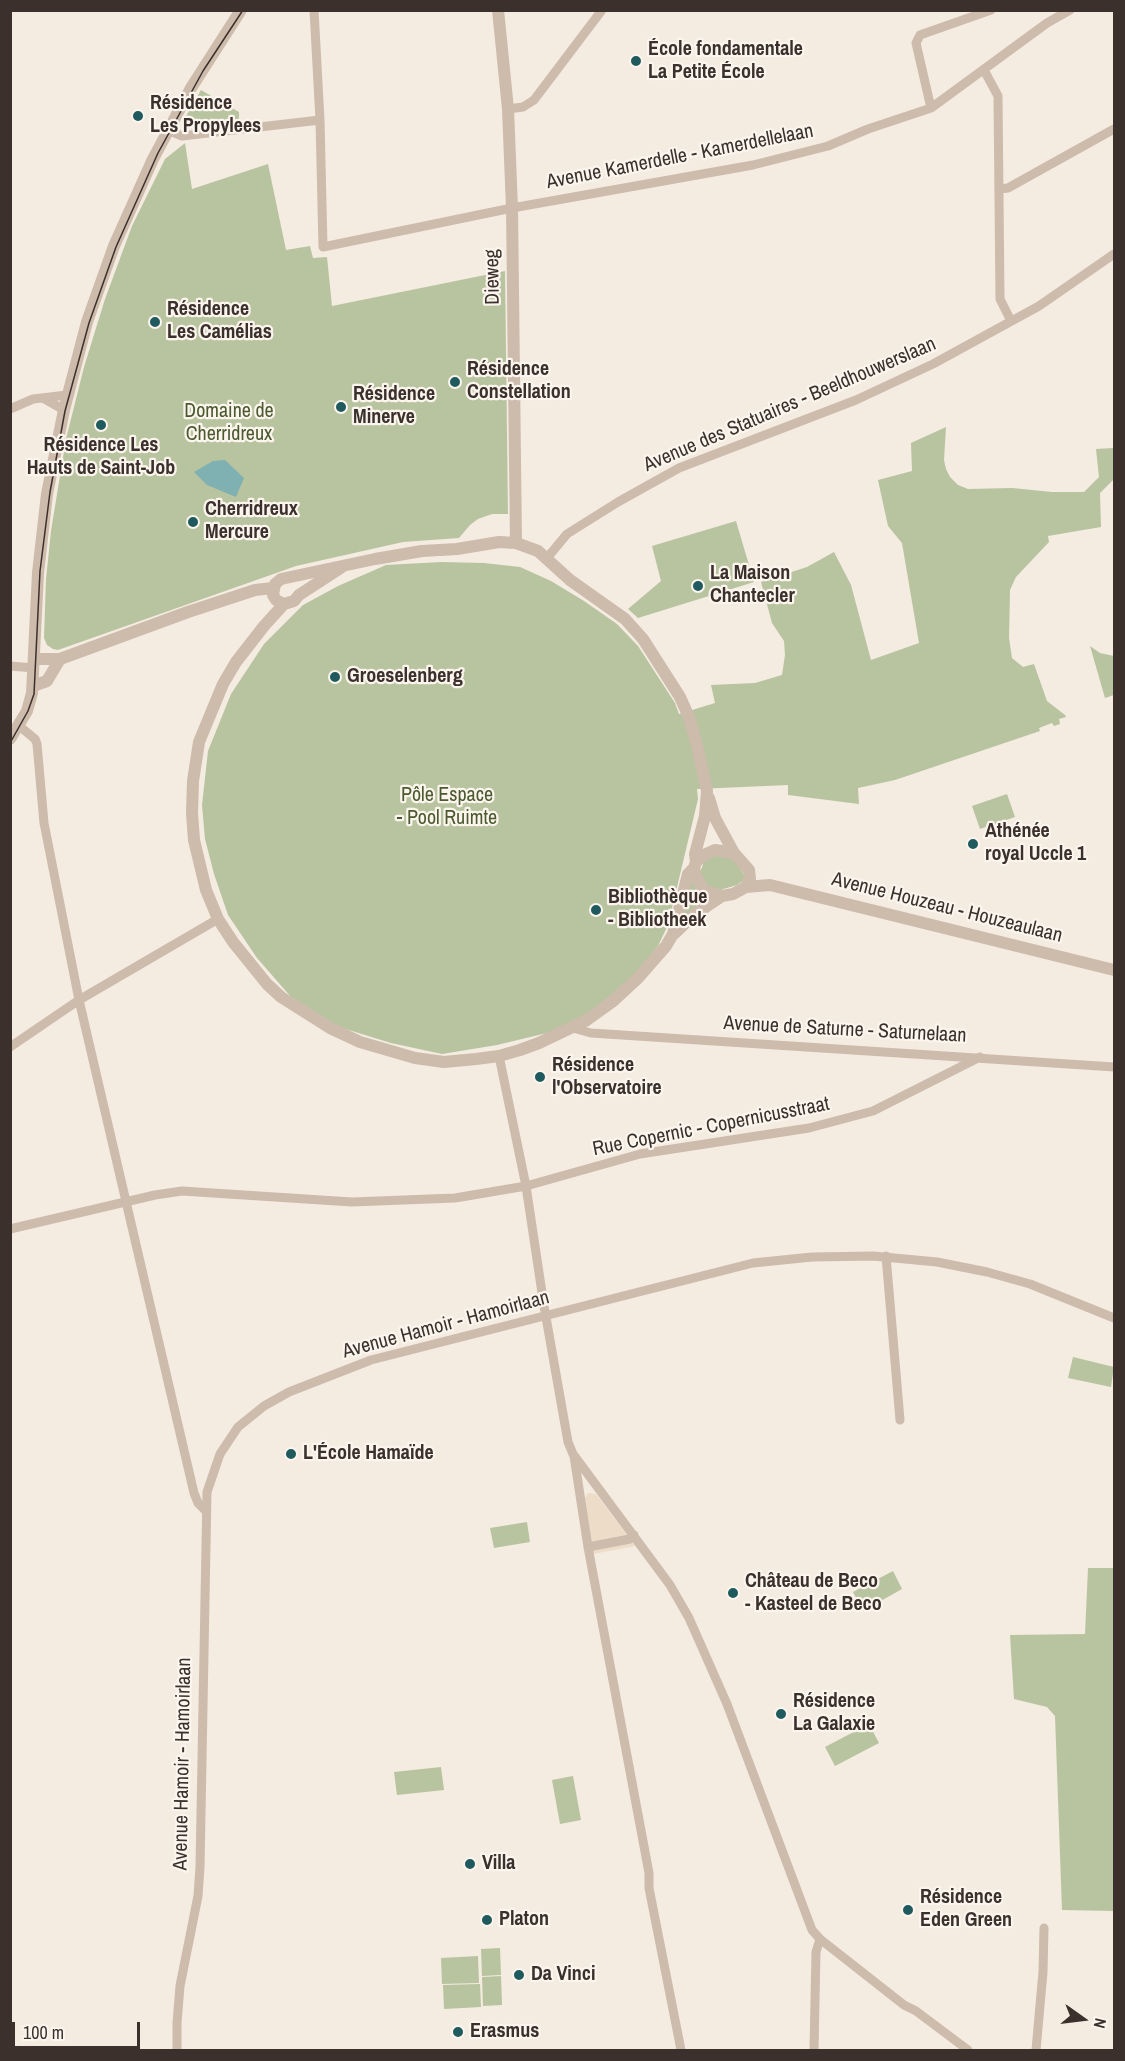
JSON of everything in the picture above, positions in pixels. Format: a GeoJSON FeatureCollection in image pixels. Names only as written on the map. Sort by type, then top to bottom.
{"type":"FeatureCollection","features":[{"type":"Feature","properties":{"kind":"street"},"geometry":{"type":"LineString","coordinates":[[10,739],[29,704],[33,686],[41,545],[51,471],[63,410],[87,322],[134,198],[191,87],[240,10]]}},
{"type":"Feature","properties":{"kind":"street"},"geometry":{"type":"LineString","coordinates":[[168,130],[182,136],[320,120],[314,10]]}},
{"type":"Feature","properties":{"kind":"street","name":"Dieweg"},"geometry":{"type":"LineString","coordinates":[[498,10],[508,109],[512,208],[516,543]]}},
{"type":"Feature","properties":{"kind":"street"},"geometry":{"type":"LineString","coordinates":[[508,109],[524,107],[534,100],[602,10]]}},
{"type":"Feature","properties":{"kind":"street"},"geometry":{"type":"LineString","coordinates":[[931,108],[916,43],[920,35],[991,10]]}},
{"type":"Feature","properties":{"kind":"street","name":"Avenue Kamerdelle - Kamerdellelaan"},"geometry":{"type":"LineString","coordinates":[[320,120],[322,247],[512,208],[753,165],[828,146],[868,129],[931,108],[1047,23],[1070,10]]}},
{"type":"Feature","properties":{"kind":"street"},"geometry":{"type":"LineString","coordinates":[[984,70],[998,96],[1000,299],[1011,321]]}},
{"type":"Feature","properties":{"kind":"street"},"geometry":{"type":"LineString","coordinates":[[999,189],[1008,189],[1114,129]]}},
{"type":"Feature","properties":{"kind":"street","name":"Avenue des Statuaires - Beeldhouwerslaan"},"geometry":{"type":"LineString","coordinates":[[547,558],[567,534],[679,468],[855,400],[933,364],[1039,306],[1114,255]]}},
{"type":"Feature","properties":{"kind":"street"},"geometry":{"type":"LineString","coordinates":[[10,409],[33,399],[67,395]]}},
{"type":"Feature","properties":{"kind":"street"},"geometry":{"type":"LineString","coordinates":[[43,398],[63,410]]}},
{"type":"Feature","properties":{"kind":"street"},"geometry":{"type":"LineString","coordinates":[[10,666],[60,659],[188,612],[255,590],[273,588],[278,581],[422,551],[457,549],[499,542],[516,543],[538,551],[570,580],[620,615],[643,639],[680,697],[688,715],[715,818],[734,853],[744,862],[750,874],[746,887],[734,894],[722,896],[712,894],[701,886],[695,865],[695,854],[705,816],[707,791]]}},
{"type":"Feature","properties":{"kind":"street"},"geometry":{"type":"LineString","coordinates":[[342,567],[299,595],[294,601],[284,604],[232,669],[223,684],[199,742],[193,781],[194,840],[206,890],[218,919],[233,942],[267,984],[281,997],[330,1028],[360,1042],[415,1058],[444,1062],[499,1056],[539,1043],[573,1028],[612,1002],[638,978],[666,946],[673,934],[688,874],[695,865],[704,855],[715,850],[734,853]]}},
{"type":"Feature","properties":{"kind":"street"},"geometry":{"type":"LineString","coordinates":[[289,579],[296,584],[299,595]]}},
{"type":"Feature","properties":{"kind":"street"},"geometry":{"type":"LineString","coordinates":[[273,588],[276,600],[284,604]]}},
{"type":"Feature","properties":{"kind":"street"},"geometry":{"type":"LineString","coordinates":[[33,686],[47,681],[60,659]]}},
{"type":"Feature","properties":{"kind":"street"},"geometry":{"type":"LineString","coordinates":[[18,725],[31,734],[37,744],[44,823],[79,1000],[194,1493],[198,1503],[205,1510]]}},
{"type":"Feature","properties":{"kind":"street","name":"Avenue Houzeau - Houzeaulaan"},"geometry":{"type":"LineString","coordinates":[[750,874],[764,879],[770,885]]}},
{"type":"Feature","properties":{"kind":"street","name":"Avenue Houzeau - Houzeaulaan"},"geometry":{"type":"LineString","coordinates":[[746,887],[770,885],[1114,970]]}},
{"type":"Feature","properties":{"kind":"street"},"geometry":{"type":"LineString","coordinates":[[673,934],[695,914],[722,896]]}},
{"type":"Feature","properties":{"kind":"street"},"geometry":{"type":"LineString","coordinates":[[10,1047],[79,1000],[218,919]]}},
{"type":"Feature","properties":{"kind":"street","name":"Avenue de Saturne - Saturnelaan"},"geometry":{"type":"LineString","coordinates":[[573,1028],[591,1033],[1114,1066]]}},
{"type":"Feature","properties":{"kind":"street"},"geometry":{"type":"LineString","coordinates":[[499,1056],[526,1186],[568,1442],[589,1488],[634,1535],[670,1585],[689,1618],[727,1704],[812,1930],[820,1940],[968,2050]]}},
{"type":"Feature","properties":{"kind":"street","name":"Rue Copernic - Copernicusstraat"},"geometry":{"type":"LineString","coordinates":[[10,1230],[182,1191],[352,1202],[455,1198],[526,1186],[640,1154],[809,1128],[873,1111],[980,1057]]}},
{"type":"Feature","properties":{"kind":"street"},"geometry":{"type":"LineString","coordinates":[[886,1256],[900,1420]]}},
{"type":"Feature","properties":{"kind":"street","name":"Avenue Hamoir - Hamoirlaan"},"geometry":{"type":"LineString","coordinates":[[177,2050],[180,1986],[198,1896],[200,1867],[207,1492],[220,1454],[238,1427],[264,1406],[289,1392],[371,1360],[753,1263],[812,1257],[886,1256],[937,1262],[1030,1284],[1114,1318]]}},
{"type":"Feature","properties":{"kind":"street"},"geometry":{"type":"LineString","coordinates":[[573,1454],[589,1488],[588,1547],[681,2050]]}},
{"type":"Feature","properties":{"kind":"street"},"geometry":{"type":"LineString","coordinates":[[588,1547],[630,1539],[634,1535]]}},
{"type":"Feature","properties":{"kind":"street"},"geometry":{"type":"LineString","coordinates":[[1036,2050],[1043,1972],[1044,1928]]}},
{"type":"Feature","properties":{"kind":"street"},"geometry":{"type":"LineString","coordinates":[[814,2050],[816,1952],[820,1940]]}},
{"type":"Feature","properties":{"kind":"green space"},"geometry":{"type":"Polygon","coordinates":[[[201,90],[239,112],[239,119],[190,126],[185,118],[201,90]]]}},
{"type":"Feature","properties":{"kind":"green space","name":"Domaine de Cherridreux"},"geometry":{"type":"Polygon","coordinates":[[[185,143],[192,189],[268,164],[286,250],[310,246],[313,258],[327,257],[332,306],[505,271],[508,514],[492,514],[478,519],[459,538],[403,542],[296,566],[58,650],[53,649],[47,645],[44,638],[46,579],[51,531],[66,439],[84,367],[105,299],[132,226],[165,159],[185,143]]]}},
{"type":"Feature","properties":{"kind":"green space","name":"Pôle Espace - Pool Ruimte"},"geometry":{"type":"Polygon","coordinates":[[[946,427],[944,460],[946,469],[958,485],[968,489],[1012,488],[1084,492],[1099,477],[1096,449],[1114,448],[1114,479],[1100,493],[1101,527],[1048,536],[1049,542],[1016,577],[1010,590],[1009,638],[1012,658],[1023,667],[1034,664],[1047,701],[1066,717],[1059,719],[1060,724],[1054,726],[1052,723],[1039,728],[1040,731],[895,780],[858,788],[859,804],[788,795],[788,785],[697,789],[698,799],[668,925],[658,946],[631,980],[586,1015],[551,1032],[497,1045],[442,1054],[391,1043],[339,1027],[291,997],[257,958],[228,915],[205,839],[202,805],[208,751],[231,694],[264,644],[303,605],[338,586],[386,565],[441,562],[520,567],[551,581],[617,624],[638,646],[675,703],[679,714],[715,703],[711,685],[755,683],[782,675],[785,655],[784,641],[772,623],[761,582],[807,567],[834,552],[851,585],[871,660],[919,643],[902,543],[888,526],[878,480],[912,471],[911,443],[946,427]]]}},
{"type":"Feature","properties":{"kind":"green space"},"geometry":{"type":"Polygon","coordinates":[[[736,521],[754,582],[638,618],[628,609],[661,581],[652,546],[736,521]]]}},
{"type":"Feature","properties":{"kind":"green space"},"geometry":{"type":"Polygon","coordinates":[[[1090,646],[1100,653],[1114,656],[1114,695],[1105,698],[1090,646]]]}},
{"type":"Feature","properties":{"kind":"green space"},"geometry":{"type":"Polygon","coordinates":[[[1007,794],[1015,817],[980,829],[972,806],[1007,794]]]}},
{"type":"Feature","properties":{"kind":"green space"},"geometry":{"type":"Polygon","coordinates":[[[711,856],[727,856],[736,862],[745,876],[743,881],[720,890],[708,887],[701,875],[701,870],[704,861],[711,856]]]}},
{"type":"Feature","properties":{"kind":"green space"},"geometry":{"type":"Polygon","coordinates":[[[690,877],[711,898],[683,919],[690,877]]]}},
{"type":"Feature","properties":{"kind":"green space"},"geometry":{"type":"Polygon","coordinates":[[[1073,1357],[1114,1367],[1111,1387],[1068,1378],[1073,1357]]]}},
{"type":"Feature","properties":{"kind":"green space"},"geometry":{"type":"Polygon","coordinates":[[[527,1522],[530,1542],[494,1548],[490,1528],[527,1522]]]}},
{"type":"Feature","properties":{"kind":"green space"},"geometry":{"type":"Polygon","coordinates":[[[1088,1568],[1114,1568],[1114,1911],[1062,1910],[1055,1716],[1047,1707],[1014,1699],[1010,1635],[1085,1634],[1088,1568]]]}},
{"type":"Feature","properties":{"kind":"green space"},"geometry":{"type":"Polygon","coordinates":[[[893,1571],[902,1589],[863,1611],[853,1592],[893,1571]]]}},
{"type":"Feature","properties":{"kind":"green space"},"geometry":{"type":"Polygon","coordinates":[[[869,1724],[879,1743],[835,1766],[825,1747],[869,1724]]]}},
{"type":"Feature","properties":{"kind":"green space"},"geometry":{"type":"Polygon","coordinates":[[[441,1767],[444,1790],[397,1795],[394,1772],[441,1767]]]}},
{"type":"Feature","properties":{"kind":"green space"},"geometry":{"type":"Polygon","coordinates":[[[573,1776],[581,1820],[560,1824],[552,1780],[573,1776]]]}},
{"type":"Feature","properties":{"kind":"green space"},"geometry":{"type":"Polygon","coordinates":[[[500,1948],[501,1975],[482,1976],[481,1949],[500,1948]]]}},
{"type":"Feature","properties":{"kind":"green space"},"geometry":{"type":"Polygon","coordinates":[[[478,1956],[479,1983],[442,1984],[441,1958],[478,1956]]]}},
{"type":"Feature","properties":{"kind":"green space"},"geometry":{"type":"Polygon","coordinates":[[[501,1976],[502,2005],[483,2006],[482,1977],[501,1976]]]}},
{"type":"Feature","properties":{"kind":"green space"},"geometry":{"type":"Polygon","coordinates":[[[480,1984],[481,2007],[444,2009],[443,1985],[480,1984]]]}},
{"type":"Feature","properties":{"kind":"shaded area"},"geometry":{"type":"Polygon","coordinates":[[[588,1493],[596,1494],[635,1546],[593,1554],[584,1500],[588,1493]]]}},
{"type":"Feature","properties":{"kind":"water"},"geometry":{"type":"Polygon","coordinates":[[[225,460],[244,478],[236,497],[207,485],[194,472],[213,461],[225,460]]]}},
{"type":"Feature","properties":{"kind":"tram line"},"geometry":{"type":"LineString","coordinates":[[10,743],[28,711],[34,694],[40,571],[50,492],[65,411],[89,323],[116,247],[158,153],[203,71],[243,10]]}},
{"type":"Feature","properties":{"kind":"place","name":"École fondamentale La Petite École"},"geometry":{"type":"Point","coordinates":[636,61]}},
{"type":"Feature","properties":{"kind":"place","name":"Résidence Les Propylees"},"geometry":{"type":"Point","coordinates":[138,116]}},
{"type":"Feature","properties":{"kind":"place","name":"Résidence Les Camélias"},"geometry":{"type":"Point","coordinates":[155,322]}},
{"type":"Feature","properties":{"kind":"place","name":"Résidence Constellation"},"geometry":{"type":"Point","coordinates":[455,382]}},
{"type":"Feature","properties":{"kind":"place","name":"Résidence Minerve"},"geometry":{"type":"Point","coordinates":[341,407]}},
{"type":"Feature","properties":{"kind":"place","name":"Résidence Les Hauts de Saint-Job"},"geometry":{"type":"Point","coordinates":[101,425]}},
{"type":"Feature","properties":{"kind":"place","name":"Cherridreux Mercure"},"geometry":{"type":"Point","coordinates":[193,522]}},
{"type":"Feature","properties":{"kind":"place","name":"La Maison Chantecler"},"geometry":{"type":"Point","coordinates":[698,586]}},
{"type":"Feature","properties":{"kind":"place","name":"Groeselenberg"},"geometry":{"type":"Point","coordinates":[335,677]}},
{"type":"Feature","properties":{"kind":"place","name":"Athénée royal Uccle 1"},"geometry":{"type":"Point","coordinates":[973,844]}},
{"type":"Feature","properties":{"kind":"place","name":"Bibliothèque - Bibliotheek"},"geometry":{"type":"Point","coordinates":[596,910]}},
{"type":"Feature","properties":{"kind":"place","name":"Résidence l'Observatoire"},"geometry":{"type":"Point","coordinates":[540,1077]}},
{"type":"Feature","properties":{"kind":"place","name":"L'École Hamaïde"},"geometry":{"type":"Point","coordinates":[291,1454]}},
{"type":"Feature","properties":{"kind":"place","name":"Château de Beco - Kasteel de Beco"},"geometry":{"type":"Point","coordinates":[733,1593]}},
{"type":"Feature","properties":{"kind":"place","name":"Résidence La Galaxie"},"geometry":{"type":"Point","coordinates":[781,1714]}},
{"type":"Feature","properties":{"kind":"place","name":"Villa"},"geometry":{"type":"Point","coordinates":[470,1864]}},
{"type":"Feature","properties":{"kind":"place","name":"Résidence Eden Green"},"geometry":{"type":"Point","coordinates":[908,1910]}},
{"type":"Feature","properties":{"kind":"place","name":"Platon"},"geometry":{"type":"Point","coordinates":[487,1920]}},
{"type":"Feature","properties":{"kind":"place","name":"Da Vinci"},"geometry":{"type":"Point","coordinates":[519,1975]}},
{"type":"Feature","properties":{"kind":"place","name":"Erasmus"},"geometry":{"type":"Point","coordinates":[458,2032]}}]}
